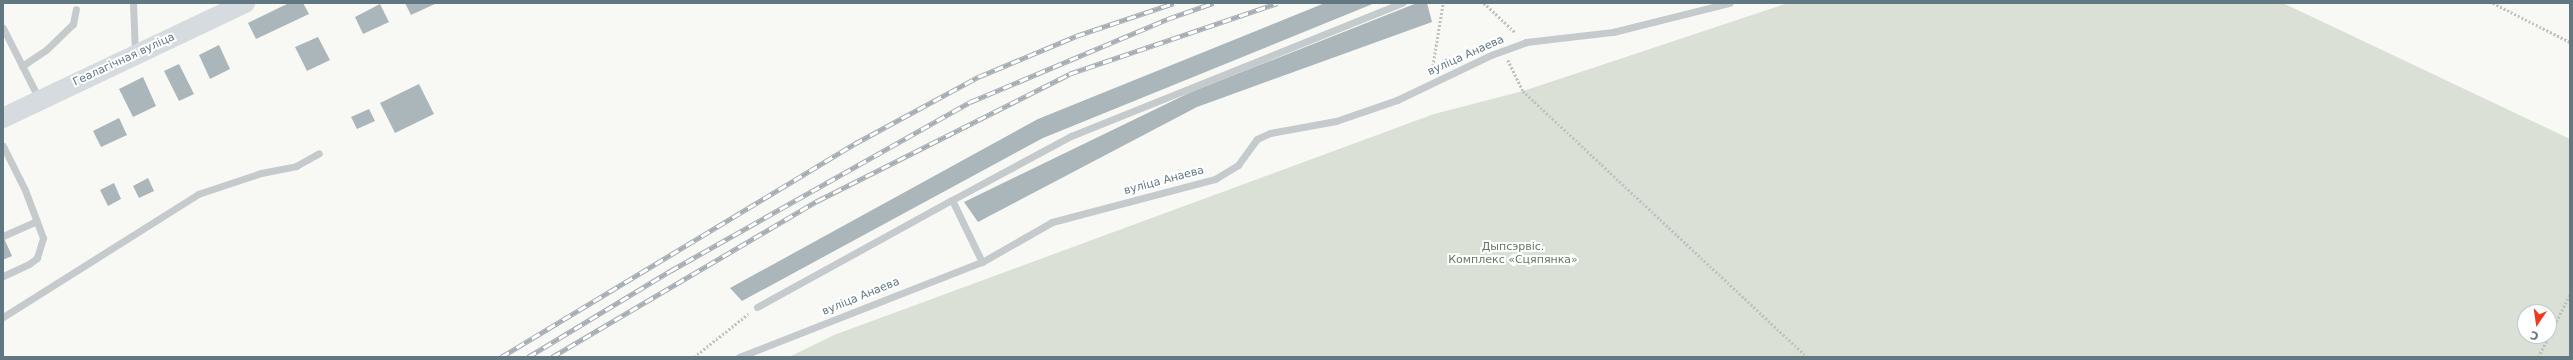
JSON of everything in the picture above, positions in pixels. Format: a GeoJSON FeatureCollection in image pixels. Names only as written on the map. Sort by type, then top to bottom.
{"type":"FeatureCollection","features":[{"type":"Feature","properties":{"kind":"street","name":"Геалагічная вуліца"},"geometry":{"type":"LineString","coordinates":[[3,118],[245,3]]}},
{"type":"Feature","properties":{"kind":"lane"},"geometry":{"type":"LineString","coordinates":[[133,3],[137,42],[135,54]]}},
{"type":"Feature","properties":{"kind":"lane"},"geometry":{"type":"LineString","coordinates":[[757,307],[1071,136],[1402,3]]}},
{"type":"Feature","properties":{"kind":"lane","name":"вуліца Анаева"},"geometry":{"type":"LineString","coordinates":[[739,357],[982,262],[1052,222],[1215,178],[1238,165],[1257,139],[1270,133],[1336,121],[1397,100],[1503,51],[1526,42],[1613,32],[1729,3]]}},
{"type":"Feature","properties":{"kind":"lane"},"geometry":{"type":"LineString","coordinates":[[22,66],[46,50],[73,24],[76,9]]}},
{"type":"Feature","properties":{"kind":"lane"},"geometry":{"type":"LineString","coordinates":[[3,28],[39,100]]}},
{"type":"Feature","properties":{"kind":"lane"},"geometry":{"type":"LineString","coordinates":[[3,146],[38,221],[43,238],[37,258],[30,264],[3,276]]}},
{"type":"Feature","properties":{"kind":"lane"},"geometry":{"type":"LineString","coordinates":[[3,317],[198,194],[261,172],[296,166],[319,152]]}},
{"type":"Feature","properties":{"kind":"lane"},"geometry":{"type":"LineString","coordinates":[[952,200],[982,262]]}},
{"type":"Feature","properties":{"kind":"lane"},"geometry":{"type":"LineString","coordinates":[[3,236],[38,221]]}},
{"type":"Feature","properties":{"kind":"path"},"geometry":{"type":"LineString","coordinates":[[1430,85],[1443,3]]}},
{"type":"Feature","properties":{"kind":"path"},"geometry":{"type":"LineString","coordinates":[[1484,3],[1526,42]]}},
{"type":"Feature","properties":{"kind":"path"},"geometry":{"type":"LineString","coordinates":[[2493,3],[2570,42]]}},
{"type":"Feature","properties":{"kind":"path"},"geometry":{"type":"LineString","coordinates":[[1503,51],[1523,91],[1807,357]]}},
{"type":"Feature","properties":{"kind":"path"},"geometry":{"type":"LineString","coordinates":[[2557,320],[2570,294]]}},
{"type":"Feature","properties":{"kind":"path"},"geometry":{"type":"LineString","coordinates":[[694,357],[757,307]]}},
{"type":"Feature","properties":{"kind":"path"},"geometry":{"type":"LineString","coordinates":[[2539,357],[2545,344]]}},
{"type":"Feature","properties":{"kind":"green space","name":"Дыпсэрвіс. Комплекс «Сцяпянка»"},"geometry":{"type":"Polygon","coordinates":[[[1788,3],[2283,3],[2570,139],[2570,357],[789,357],[834,335],[1434,114],[1523,91],[1788,3]]]}},
{"type":"Feature","properties":{"kind":"building"},"geometry":{"type":"Polygon","coordinates":[[[289,3],[303,3],[309,14],[256,39],[248,23],[289,3]]]}},
{"type":"Feature","properties":{"kind":"building"},"geometry":{"type":"Polygon","coordinates":[[[405,3],[437,3],[411,15],[405,3]]]}},
{"type":"Feature","properties":{"kind":"building"},"geometry":{"type":"Polygon","coordinates":[[[1325,3],[1375,3],[1043,138],[742,301],[730,288],[1038,119],[1325,3]]]}},
{"type":"Feature","properties":{"kind":"building"},"geometry":{"type":"Polygon","coordinates":[[[1417,3],[1427,3],[1432,22],[1197,107],[978,222],[964,202],[1191,92],[1417,3]]]}},
{"type":"Feature","properties":{"kind":"building"},"geometry":{"type":"Polygon","coordinates":[[[380,4],[389,22],[363,34],[355,17],[380,4]]]}},
{"type":"Feature","properties":{"kind":"building"},"geometry":{"type":"Polygon","coordinates":[[[318,37],[330,60],[307,71],[295,47],[318,37]]]}},
{"type":"Feature","properties":{"kind":"building"},"geometry":{"type":"Polygon","coordinates":[[[219,45],[230,69],[210,79],[199,55],[219,45]]]}},
{"type":"Feature","properties":{"kind":"building"},"geometry":{"type":"Polygon","coordinates":[[[179,64],[194,94],[179,101],[164,71],[179,64]]]}},
{"type":"Feature","properties":{"kind":"building"},"geometry":{"type":"Polygon","coordinates":[[[143,77],[156,106],[133,117],[119,89],[143,77]]]}},
{"type":"Feature","properties":{"kind":"building"},"geometry":{"type":"Polygon","coordinates":[[[419,84],[434,114],[395,133],[380,103],[419,84]]]}},
{"type":"Feature","properties":{"kind":"building"},"geometry":{"type":"Polygon","coordinates":[[[369,109],[375,121],[357,129],[351,117],[369,109]]]}},
{"type":"Feature","properties":{"kind":"building"},"geometry":{"type":"Polygon","coordinates":[[[119,118],[127,135],[101,147],[93,131],[119,118]]]}},
{"type":"Feature","properties":{"kind":"building"},"geometry":{"type":"Polygon","coordinates":[[[148,178],[154,191],[139,198],[133,186],[148,178]]]}},
{"type":"Feature","properties":{"kind":"building"},"geometry":{"type":"Polygon","coordinates":[[[114,183],[121,199],[108,206],[100,190],[114,183]]]}},
{"type":"Feature","properties":{"kind":"building"},"geometry":{"type":"Polygon","coordinates":[[[3,236],[12,256],[3,260],[3,236]]]}},
{"type":"Feature","properties":{"kind":"railway"},"geometry":{"type":"LineString","coordinates":[[501,357],[854,144],[978,77],[1076,36],[1174,3]]}},
{"type":"Feature","properties":{"kind":"railway"},"geometry":{"type":"LineString","coordinates":[[528,357],[670,271],[970,102],[1167,19],[1213,3]]}},
{"type":"Feature","properties":{"kind":"railway"},"geometry":{"type":"LineString","coordinates":[[552,357],[817,201],[1069,74],[1277,3]]}}]}
